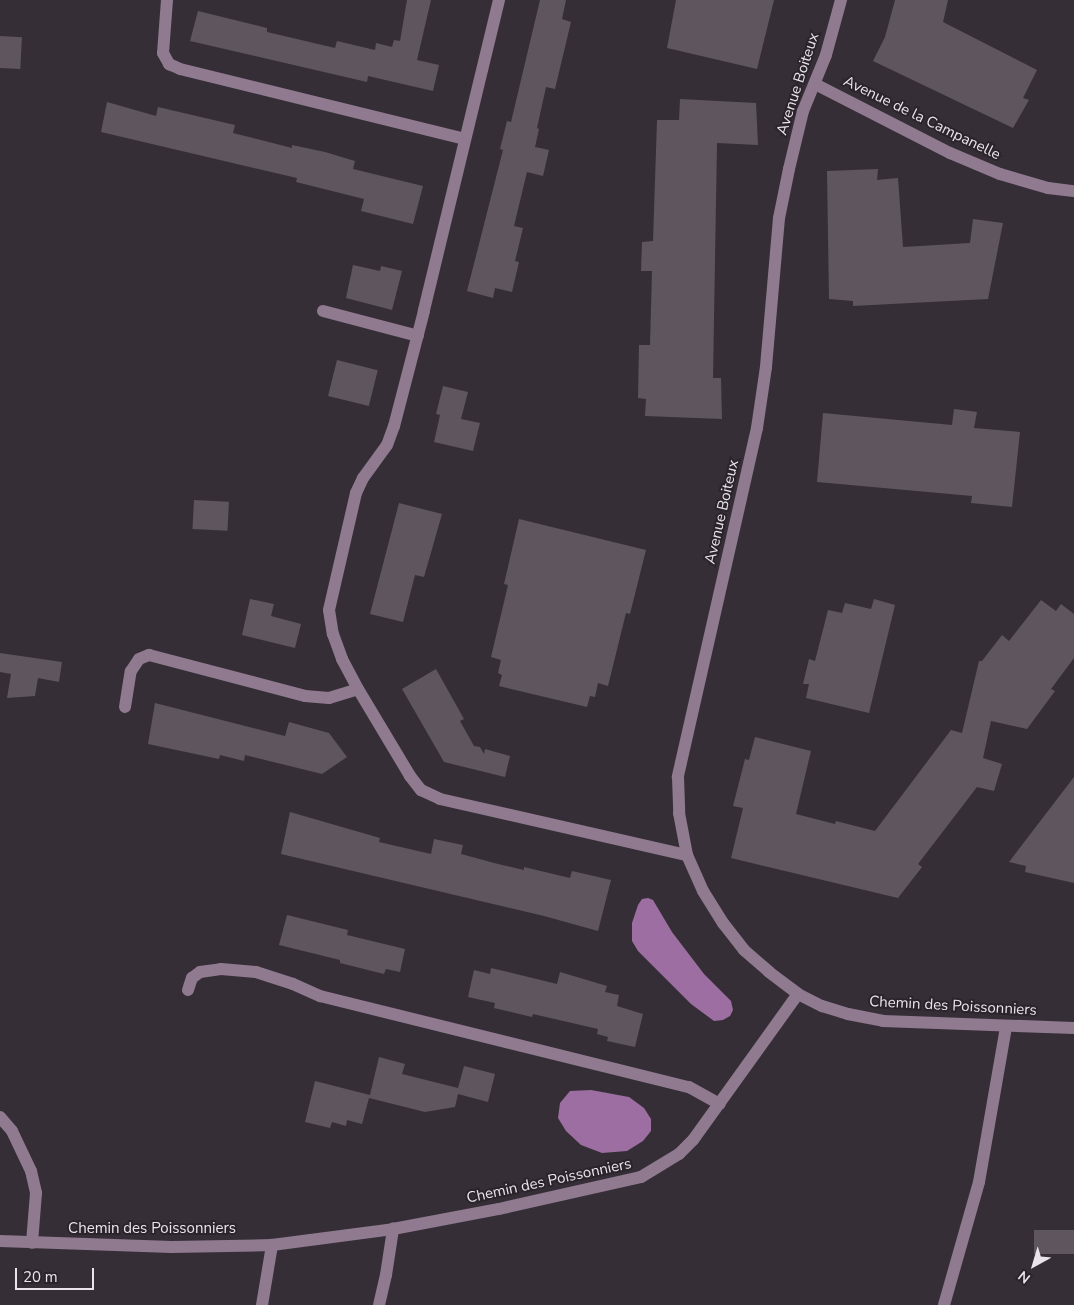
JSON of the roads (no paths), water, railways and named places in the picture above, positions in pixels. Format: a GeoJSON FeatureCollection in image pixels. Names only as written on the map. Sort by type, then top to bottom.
{"type":"FeatureCollection","features":[{"type":"Feature","properties":{"kind":"street"},"geometry":{"type":"LineString","coordinates":[[167,0],[164,53],[169,64],[180,70],[465,139]]}},
{"type":"Feature","properties":{"kind":"street"},"geometry":{"type":"LineString","coordinates":[[499,0],[418,336],[394,426],[387,444],[363,478],[356,493],[329,610],[333,634],[342,659],[358,689],[410,776],[421,790],[440,799],[687,855]]}},
{"type":"Feature","properties":{"kind":"street","name":"Avenue Boiteux"},"geometry":{"type":"LineString","coordinates":[[798,994],[744,950],[723,923],[703,891],[687,855],[679,813],[678,777],[758,428],[766,367],[780,218],[803,111],[826,55],[841,0]]}},
{"type":"Feature","properties":{"kind":"street","name":"Avenue de la Campanelle"},"geometry":{"type":"LineString","coordinates":[[815,84],[950,153],[1000,174],[1048,188],[1074,191]]}},
{"type":"Feature","properties":{"kind":"street"},"geometry":{"type":"LineString","coordinates":[[323,311],[418,336]]}},
{"type":"Feature","properties":{"kind":"street"},"geometry":{"type":"LineString","coordinates":[[125,706],[131,671],[139,658],[149,655],[305,696],[329,698],[358,689]]}},
{"type":"Feature","properties":{"kind":"street"},"geometry":{"type":"LineString","coordinates":[[188,990],[192,978],[200,972],[221,969],[256,972],[293,984],[320,996],[689,1088],[720,1104]]}},
{"type":"Feature","properties":{"kind":"street","name":"Chemin des Poissonniers"},"geometry":{"type":"LineString","coordinates":[[0,1241],[172,1247],[272,1245],[393,1229],[499,1210],[641,1177],[679,1154],[693,1140],[798,994],[822,1006],[865,1018],[1006,1027],[1074,1028]]}},
{"type":"Feature","properties":{"kind":"street"},"geometry":{"type":"LineString","coordinates":[[944,1305],[978,1182],[1006,1027]]}},
{"type":"Feature","properties":{"kind":"street"},"geometry":{"type":"LineString","coordinates":[[0,1117],[12,1131],[31,1171],[36,1193],[32,1243]]}},
{"type":"Feature","properties":{"kind":"street"},"geometry":{"type":"LineString","coordinates":[[379,1305],[393,1229]]}},
{"type":"Feature","properties":{"kind":"street"},"geometry":{"type":"LineString","coordinates":[[262,1305],[272,1245]]}}]}
